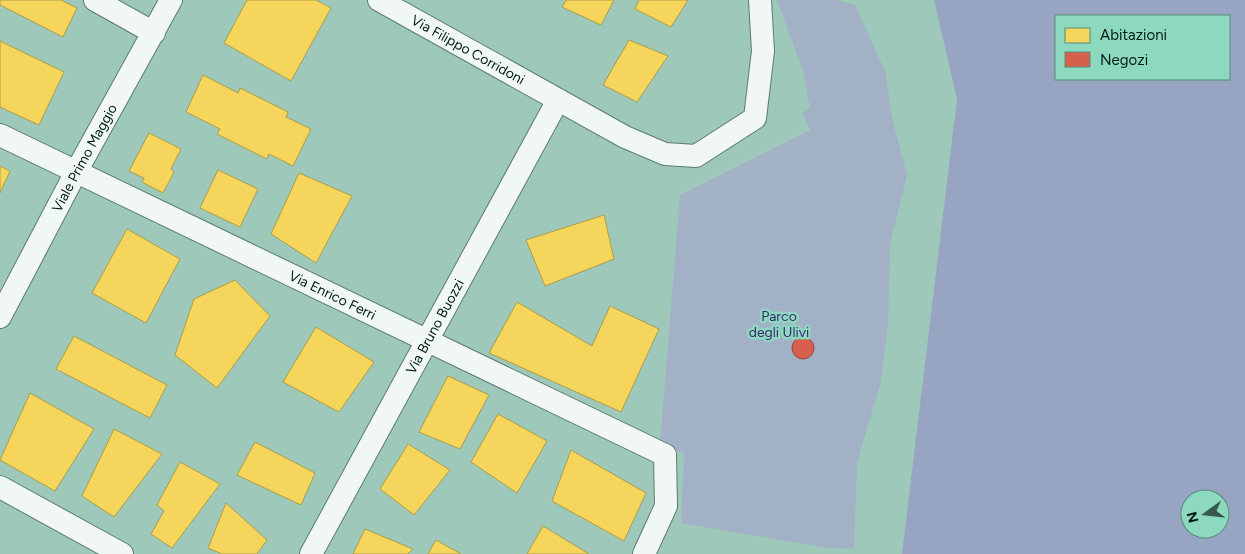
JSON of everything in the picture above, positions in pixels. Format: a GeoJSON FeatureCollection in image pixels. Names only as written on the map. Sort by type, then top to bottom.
{"type":"FeatureCollection","features":[{"type":"Feature","properties":{"kind":"street"},"geometry":{"type":"LineString","coordinates":[[95,0],[154,33]]}},
{"type":"Feature","properties":{"kind":"street","name":"Viale Primo Maggio"},"geometry":{"type":"LineString","coordinates":[[0,317],[76,172],[172,0]]}},
{"type":"Feature","properties":{"kind":"street","name":"Via Filippo Corridoni"},"geometry":{"type":"LineString","coordinates":[[379,0],[625,137],[665,154],[696,156],[755,118],[763,51],[760,0]]}},
{"type":"Feature","properties":{"kind":"street","name":"Via Bruno Buozzi"},"geometry":{"type":"LineString","coordinates":[[311,554],[558,100]]}},
{"type":"Feature","properties":{"kind":"street","name":"Via Enrico Ferri"},"geometry":{"type":"LineString","coordinates":[[0,135],[427,343],[665,455],[666,506],[644,554]]}},
{"type":"Feature","properties":{"kind":"street"},"geometry":{"type":"LineString","coordinates":[[0,487],[122,554]]}},
{"type":"Feature","properties":{"kind":"green space","name":"Parco degli Ulivi"},"geometry":{"type":"Polygon","coordinates":[[[777,0],[836,0],[855,5],[886,74],[891,114],[907,175],[890,244],[888,323],[881,381],[857,463],[854,549],[822,547],[681,523],[684,453],[660,444],[680,195],[810,130],[802,114],[810,108],[803,71],[777,0]]]}},
{"type":"Feature","properties":{"kind":"shaded area"},"geometry":{"type":"Polygon","coordinates":[[[934,0],[1245,0],[1245,554],[902,554],[957,99],[934,0]]]}},
{"type":"Feature","properties":{"kind":"building: Abitazioni"},"geometry":{"type":"Polygon","coordinates":[[[0,0],[61,0],[77,8],[63,37],[0,5],[0,0]]]}},
{"type":"Feature","properties":{"kind":"building: Abitazioni"},"geometry":{"type":"Polygon","coordinates":[[[247,0],[316,0],[331,8],[291,81],[224,43],[247,0]]]}},
{"type":"Feature","properties":{"kind":"building: Abitazioni"},"geometry":{"type":"Polygon","coordinates":[[[566,0],[614,0],[601,25],[562,7],[566,0]]]}},
{"type":"Feature","properties":{"kind":"building: Abitazioni"},"geometry":{"type":"Polygon","coordinates":[[[639,0],[688,0],[671,27],[635,9],[639,0]]]}},
{"type":"Feature","properties":{"kind":"building: Abitazioni"},"geometry":{"type":"Polygon","coordinates":[[[629,40],[668,56],[637,102],[603,85],[629,40]]]}},
{"type":"Feature","properties":{"kind":"building: Abitazioni"},"geometry":{"type":"Polygon","coordinates":[[[0,41],[64,72],[39,125],[0,107],[0,41]]]}},
{"type":"Feature","properties":{"kind":"building: Abitazioni"},"geometry":{"type":"Polygon","coordinates":[[[203,75],[238,93],[240,88],[288,112],[286,117],[311,129],[293,166],[269,154],[267,159],[217,134],[220,129],[186,112],[203,75]]]}},
{"type":"Feature","properties":{"kind":"building: Abitazioni"},"geometry":{"type":"Polygon","coordinates":[[[149,133],[181,149],[171,169],[174,172],[163,193],[142,182],[144,178],[129,171],[149,133]]]}},
{"type":"Feature","properties":{"kind":"building: Abitazioni"},"geometry":{"type":"Polygon","coordinates":[[[0,166],[10,171],[0,193],[0,166]]]}},
{"type":"Feature","properties":{"kind":"building: Abitazioni"},"geometry":{"type":"Polygon","coordinates":[[[218,170],[258,189],[240,227],[200,208],[218,170]]]}},
{"type":"Feature","properties":{"kind":"building: Abitazioni"},"geometry":{"type":"Polygon","coordinates":[[[299,173],[352,196],[316,263],[271,234],[299,173]]]}},
{"type":"Feature","properties":{"kind":"building: Abitazioni"},"geometry":{"type":"Polygon","coordinates":[[[604,215],[614,259],[545,286],[526,240],[604,215]]]}},
{"type":"Feature","properties":{"kind":"building: Abitazioni"},"geometry":{"type":"Polygon","coordinates":[[[127,229],[180,259],[146,323],[92,293],[127,229]]]}},
{"type":"Feature","properties":{"kind":"building: Abitazioni"},"geometry":{"type":"Polygon","coordinates":[[[235,280],[270,316],[217,388],[175,355],[194,299],[235,280]]]}},
{"type":"Feature","properties":{"kind":"building: Abitazioni"},"geometry":{"type":"Polygon","coordinates":[[[517,302],[592,346],[610,306],[659,329],[621,412],[489,353],[517,302]]]}},
{"type":"Feature","properties":{"kind":"building: Abitazioni"},"geometry":{"type":"Polygon","coordinates":[[[316,327],[374,362],[339,412],[283,382],[316,327]]]}},
{"type":"Feature","properties":{"kind":"building: Abitazioni"},"geometry":{"type":"Polygon","coordinates":[[[74,336],[167,385],[150,418],[56,369],[74,336]]]}},
{"type":"Feature","properties":{"kind":"building: Abitazioni"},"geometry":{"type":"Polygon","coordinates":[[[448,376],[489,395],[460,449],[419,432],[448,376]]]}},
{"type":"Feature","properties":{"kind":"building: Abitazioni"},"geometry":{"type":"Polygon","coordinates":[[[30,393],[94,429],[55,491],[0,460],[30,393]]]}},
{"type":"Feature","properties":{"kind":"building: Abitazioni"},"geometry":{"type":"Polygon","coordinates":[[[498,414],[547,441],[517,493],[471,462],[498,414]]]}},
{"type":"Feature","properties":{"kind":"building: Abitazioni"},"geometry":{"type":"Polygon","coordinates":[[[114,429],[162,454],[114,517],[82,496],[114,429]]]}},
{"type":"Feature","properties":{"kind":"building: Abitazioni"},"geometry":{"type":"Polygon","coordinates":[[[255,442],[315,473],[301,505],[237,475],[255,442]]]}},
{"type":"Feature","properties":{"kind":"building: Abitazioni"},"geometry":{"type":"Polygon","coordinates":[[[408,444],[450,470],[414,515],[380,489],[408,444]]]}},
{"type":"Feature","properties":{"kind":"building: Abitazioni"},"geometry":{"type":"Polygon","coordinates":[[[571,450],[646,493],[624,541],[552,501],[571,450]]]}},
{"type":"Feature","properties":{"kind":"building: Abitazioni"},"geometry":{"type":"Polygon","coordinates":[[[180,462],[220,484],[172,548],[151,534],[164,511],[157,505],[180,462]]]}},
{"type":"Feature","properties":{"kind":"building: Abitazioni"},"geometry":{"type":"Polygon","coordinates":[[[226,503],[267,540],[257,554],[222,554],[208,548],[226,503]]]}},
{"type":"Feature","properties":{"kind":"building: Abitazioni"},"geometry":{"type":"Polygon","coordinates":[[[543,526],[589,554],[527,554],[543,526]]]}},
{"type":"Feature","properties":{"kind":"building: Abitazioni"},"geometry":{"type":"Polygon","coordinates":[[[365,529],[413,549],[408,554],[353,554],[365,529]]]}},
{"type":"Feature","properties":{"kind":"building: Abitazioni"},"geometry":{"type":"Polygon","coordinates":[[[436,540],[461,554],[428,554],[436,540]]]}},
{"type":"Feature","properties":{"kind":"building: Negozi"},"geometry":{"type":"Polygon","coordinates":[[[803,337],[811,340],[814,348],[811,356],[803,359],[795,356],[792,348],[795,340],[803,337]]]}}]}
